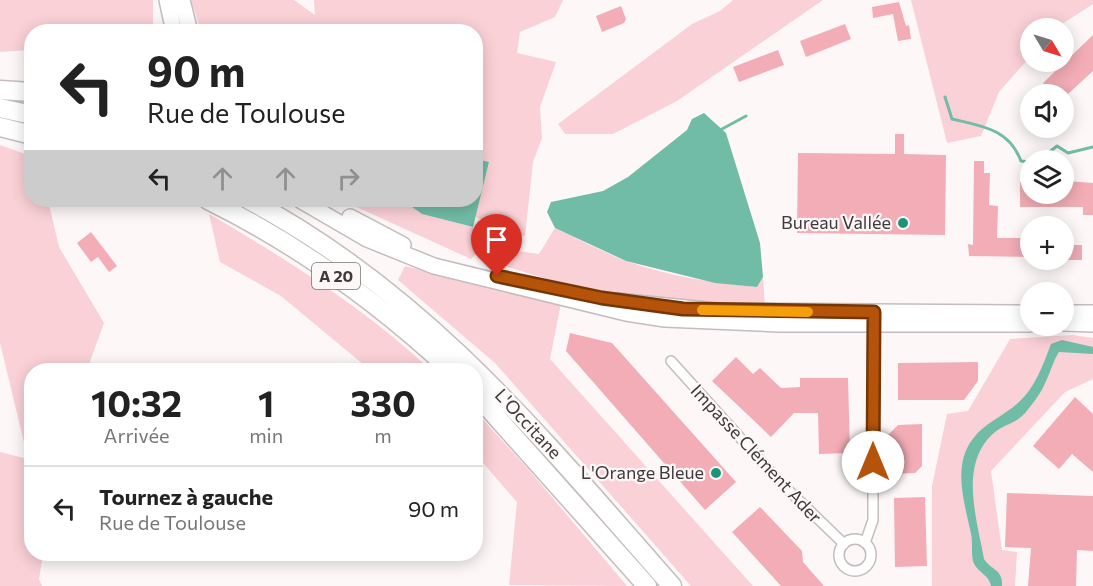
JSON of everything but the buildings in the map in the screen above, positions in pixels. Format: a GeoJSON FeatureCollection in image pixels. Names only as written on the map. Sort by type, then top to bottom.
{"type":"FeatureCollection","features":[{"type":"Feature","properties":{"kind":"highway"},"geometry":{"type":"LineString","coordinates":[[0,90],[24,92]]}},
{"type":"Feature","properties":{"kind":"highway"},"geometry":{"type":"LineString","coordinates":[[0,108],[24,114]]}},
{"type":"Feature","properties":{"kind":"highway"},"geometry":{"type":"LineString","coordinates":[[0,127],[24,133]]}},
{"type":"Feature","properties":{"kind":"highway","name":"A 20"},"geometry":{"type":"LineString","coordinates":[[222,207],[264,229],[326,269],[391,317],[443,363]]}},
{"type":"Feature","properties":{"kind":"highway","name":"L'Occitane"},"geometry":{"type":"LineString","coordinates":[[261,207],[342,256],[438,332],[469,363]]}},
{"type":"Feature","properties":{"kind":"highway","name":"L'Occitane"},"geometry":{"type":"LineString","coordinates":[[483,377],[530,425],[672,586]]}},
{"type":"Feature","properties":{"kind":"highway","name":"L'Occitane"},"geometry":{"type":"LineString","coordinates":[[483,402],[647,586]]}},
{"type":"Feature","properties":{"kind":"main road"},"geometry":{"type":"LineString","coordinates":[[167,0],[172,24]]}},
{"type":"Feature","properties":{"kind":"main road"},"geometry":{"type":"LineString","coordinates":[[182,0],[188,24]]}},
{"type":"Feature","properties":{"kind":"main road"},"geometry":{"type":"LineString","coordinates":[[312,207],[367,239],[411,258],[488,280],[626,312],[696,322],[1020,313]]}},
{"type":"Feature","properties":{"kind":"main road"},"geometry":{"type":"LineString","coordinates":[[333,207],[364,225],[432,257],[497,276],[577,294],[658,307],[716,311],[1020,324]]}},
{"type":"Feature","properties":{"kind":"main road"},"geometry":{"type":"LineString","coordinates":[[1074,313],[1093,313]]}},
{"type":"Feature","properties":{"kind":"main road"},"geometry":{"type":"LineString","coordinates":[[1074,323],[1093,324]]}},
{"type":"Feature","properties":{"kind":"street"},"geometry":{"type":"LineString","coordinates":[[865,543],[873,520],[873,318]]}},
{"type":"Feature","properties":{"kind":"street","name":"Impasse Clément Ader"},"geometry":{"type":"LineString","coordinates":[[671,361],[780,482],[844,544]]}},
{"type":"Feature","properties":{"kind":"street"},"geometry":{"type":"LineString","coordinates":[[854,540],[865,543],[871,554],[870,560],[862,569],[856,571],[844,568],[840,562],[839,552],[844,544],[854,540]]}},
{"type":"Feature","properties":{"kind":"shaded area"},"geometry":{"type":"Polygon","coordinates":[[[0,0],[153,0],[153,24],[24,24],[24,50],[0,52],[0,0]]]}},
{"type":"Feature","properties":{"kind":"shaded area"},"geometry":{"type":"Polygon","coordinates":[[[191,0],[294,0],[315,15],[314,0],[563,0],[555,17],[520,32],[517,53],[556,62],[540,107],[542,138],[533,162],[525,236],[475,217],[478,207],[483,207],[483,186],[489,163],[483,161],[483,24],[199,24],[191,0]]]}},
{"type":"Feature","properties":{"kind":"shaded area"},"geometry":{"type":"Polygon","coordinates":[[[733,0],[823,0],[677,101],[613,134],[565,134],[558,124],[692,24],[720,11],[733,0]]]}},
{"type":"Feature","properties":{"kind":"shaded area"},"geometry":{"type":"Polygon","coordinates":[[[911,0],[1093,0],[1093,4],[1071,18],[1020,18],[1020,68],[999,92],[981,136],[947,143],[911,0]]]}},
{"type":"Feature","properties":{"kind":"shaded area"},"geometry":{"type":"Polygon","coordinates":[[[704,113],[726,133],[760,243],[763,277],[757,287],[715,283],[626,261],[555,228],[547,212],[551,202],[603,191],[628,177],[687,130],[692,119],[704,113]]]}},
{"type":"Feature","properties":{"kind":"shaded area"},"geometry":{"type":"Polygon","coordinates":[[[0,145],[24,154],[24,207],[50,207],[59,247],[104,323],[90,363],[24,363],[24,442],[0,343],[0,145]]]}},
{"type":"Feature","properties":{"kind":"shaded area"},"geometry":{"type":"Polygon","coordinates":[[[483,161],[489,162],[483,186],[483,161]]]}},
{"type":"Feature","properties":{"kind":"shaded area"},"geometry":{"type":"Polygon","coordinates":[[[356,207],[412,207],[422,214],[473,227],[480,250],[471,259],[356,207]]]}},
{"type":"Feature","properties":{"kind":"shaded area"},"geometry":{"type":"Polygon","coordinates":[[[412,207],[478,207],[473,227],[422,214],[412,207]]]}},
{"type":"Feature","properties":{"kind":"shaded area"},"geometry":{"type":"Polygon","coordinates":[[[209,214],[324,286],[379,326],[423,363],[362,363],[281,296],[220,262],[209,214]]]}},
{"type":"Feature","properties":{"kind":"shaded area"},"geometry":{"type":"Polygon","coordinates":[[[555,228],[626,261],[674,275],[757,287],[763,277],[765,307],[658,302],[573,287],[505,266],[509,250],[539,254],[555,228]]]}},
{"type":"Feature","properties":{"kind":"shaded area"},"geometry":{"type":"Polygon","coordinates":[[[405,266],[561,303],[550,359],[753,586],[691,586],[495,363],[398,280],[405,266]]]}},
{"type":"Feature","properties":{"kind":"shaded area"},"geometry":{"type":"Polygon","coordinates":[[[1074,335],[1093,338],[1093,379],[1065,392],[991,471],[1002,550],[1017,552],[1015,586],[932,586],[932,486],[947,414],[968,411],[1010,339],[1074,335]]]}},
{"type":"Feature","properties":{"kind":"shaded area"},"geometry":{"type":"Polygon","coordinates":[[[1062,340],[1093,347],[1093,354],[1059,352],[1032,405],[1019,419],[995,432],[984,445],[977,459],[973,475],[973,492],[984,559],[999,573],[1002,580],[1002,586],[991,586],[973,561],[972,537],[963,498],[961,474],[966,451],[977,434],[1024,397],[1038,376],[1051,344],[1062,340]]]}},
{"type":"Feature","properties":{"kind":"shaded area"},"geometry":{"type":"Polygon","coordinates":[[[483,420],[529,470],[627,586],[509,585],[517,502],[483,463],[483,420]]]}},
{"type":"Feature","properties":{"kind":"shaded area"},"geometry":{"type":"Polygon","coordinates":[[[0,452],[24,458],[24,561],[42,561],[39,579],[42,586],[0,586],[0,452]]]}},
{"type":"Feature","properties":{"kind":"waterway"},"geometry":{"type":"LineString","coordinates":[[945,97],[952,119],[984,127],[1002,135],[1016,150],[1020,159]]}},
{"type":"Feature","properties":{"kind":"waterway"},"geometry":{"type":"LineString","coordinates":[[722,129],[746,116]]}},
{"type":"Feature","properties":{"kind":"waterway"},"geometry":{"type":"LineString","coordinates":[[1052,150],[1057,146],[1063,150]]}},
{"type":"Feature","properties":{"kind":"waterway"},"geometry":{"type":"LineString","coordinates":[[1074,152],[1093,147]]}},
{"type":"Feature","properties":{"kind":"slow traffic"},"geometry":{"type":"LineString","coordinates":[[702,310],[808,312]]}},
{"type":"Feature","properties":{"kind":"place","name":"Bureau Vallée"},"geometry":{"type":"Point","coordinates":[903,223]}},
{"type":"Feature","properties":{"kind":"place","name":"L'Orange Bleue"},"geometry":{"type":"Point","coordinates":[716,473]}},
{"type":"Feature","properties":{"kind":"route"},"geometry":{"type":"LineString","coordinates":[[497,276],[658,307],[716,311],[874,312],[873,462]]}}]}
